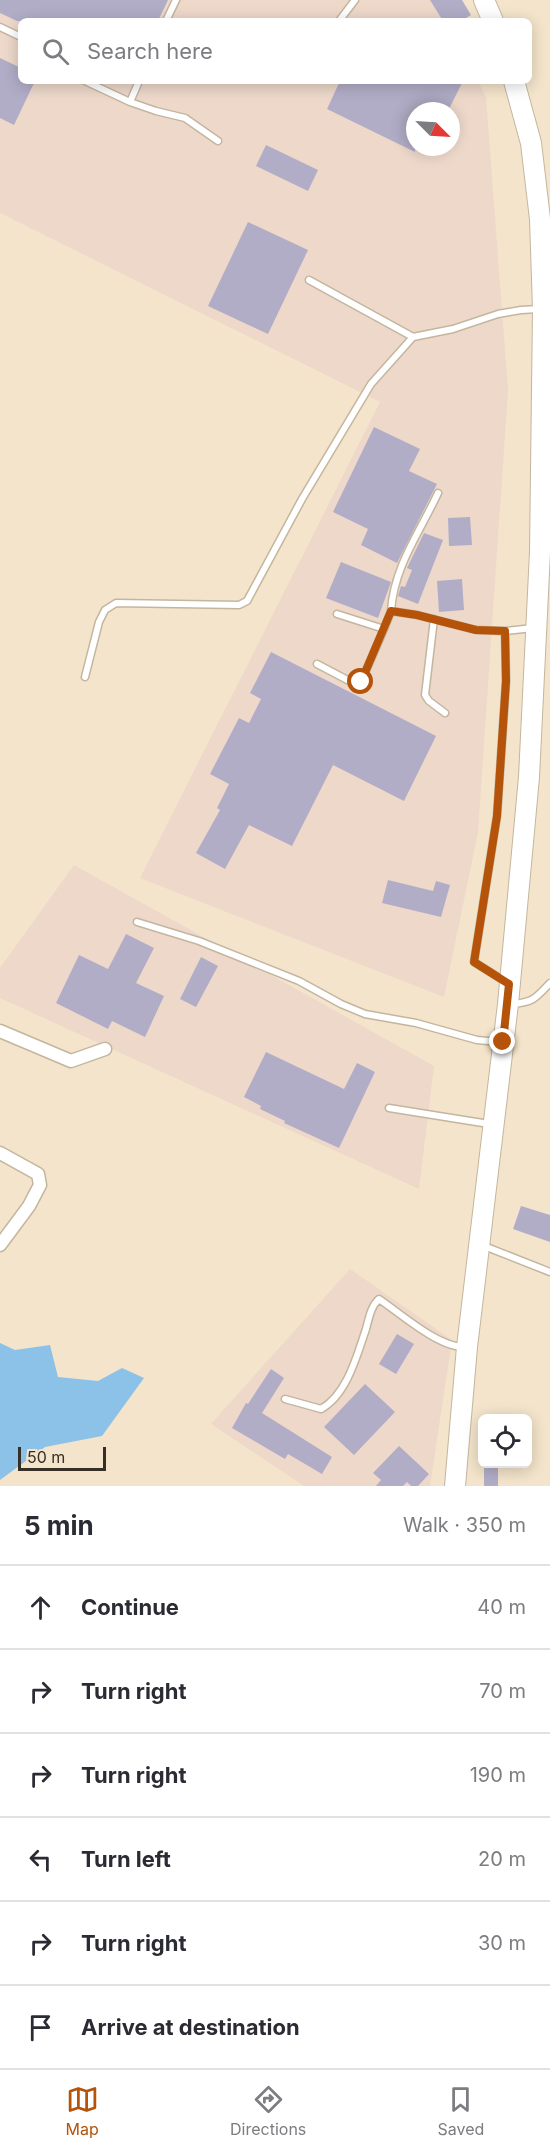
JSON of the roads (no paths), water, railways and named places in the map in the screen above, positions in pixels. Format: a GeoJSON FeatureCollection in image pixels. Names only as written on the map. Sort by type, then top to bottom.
{"type":"FeatureCollection","features":[{"type":"Feature","properties":{"kind":"main road"},"geometry":{"type":"LineString","coordinates":[[484,0],[491,18]]}},
{"type":"Feature","properties":{"kind":"main road"},"geometry":{"type":"LineString","coordinates":[[455,1486],[467,1347],[481,1244],[503,1042],[529,777],[541,545],[543,309],[540,219],[531,143],[515,84]]}},
{"type":"Feature","properties":{"kind":"street"},"geometry":{"type":"LineString","coordinates":[[0,1031],[71,1061],[105,1049]]}},
{"type":"Feature","properties":{"kind":"street"},"geometry":{"type":"LineString","coordinates":[[0,1153],[38,1174],[40,1185],[29,1206],[0,1245]]}},
{"type":"Feature","properties":{"kind":"lane"},"geometry":{"type":"LineString","coordinates":[[167,18],[176,0]]}},
{"type":"Feature","properties":{"kind":"lane"},"geometry":{"type":"LineString","coordinates":[[341,18],[355,0]]}},
{"type":"Feature","properties":{"kind":"lane"},"geometry":{"type":"LineString","coordinates":[[0,27],[18,36]]}},
{"type":"Feature","properties":{"kind":"lane"},"geometry":{"type":"LineString","coordinates":[[91,84],[130,102],[185,118],[218,141]]}},
{"type":"Feature","properties":{"kind":"lane"},"geometry":{"type":"LineString","coordinates":[[130,102],[138,84]]}},
{"type":"Feature","properties":{"kind":"lane"},"geometry":{"type":"LineString","coordinates":[[309,280],[413,337]]}},
{"type":"Feature","properties":{"kind":"lane"},"geometry":{"type":"LineString","coordinates":[[85,677],[99,622],[105,610],[116,603],[239,605],[248,601],[302,499],[371,384],[413,337],[453,329],[498,314],[543,309]]}},
{"type":"Feature","properties":{"kind":"lane"},"geometry":{"type":"LineString","coordinates":[[317,664],[355,684],[361,682],[391,611],[392,592],[403,559],[424,524],[438,493]]}},
{"type":"Feature","properties":{"kind":"lane"},"geometry":{"type":"LineString","coordinates":[[391,611],[476,630],[505,631],[537,628]]}},
{"type":"Feature","properties":{"kind":"lane"},"geometry":{"type":"LineString","coordinates":[[337,614],[384,629]]}},
{"type":"Feature","properties":{"kind":"lane"},"geometry":{"type":"LineString","coordinates":[[434,619],[425,694],[429,701],[445,713]]}},
{"type":"Feature","properties":{"kind":"lane"},"geometry":{"type":"LineString","coordinates":[[505,631],[506,681],[497,816],[474,962],[509,984]]}},
{"type":"Feature","properties":{"kind":"lane"},"geometry":{"type":"LineString","coordinates":[[137,922],[199,941],[299,981],[365,1014],[416,1023],[477,1040],[503,1042]]}},
{"type":"Feature","properties":{"kind":"lane"},"geometry":{"type":"LineString","coordinates":[[507,1004],[526,1003],[537,997],[550,983]]}},
{"type":"Feature","properties":{"kind":"lane"},"geometry":{"type":"LineString","coordinates":[[389,1108],[493,1124]]}},
{"type":"Feature","properties":{"kind":"lane"},"geometry":{"type":"LineString","coordinates":[[481,1244],[550,1272]]}},
{"type":"Feature","properties":{"kind":"lane"},"geometry":{"type":"LineString","coordinates":[[285,1399],[321,1409],[329,1404],[353,1370],[372,1308],[379,1299],[442,1342],[455,1347],[467,1347]]}},
{"type":"Feature","properties":{"kind":"water"},"geometry":{"type":"Polygon","coordinates":[[[0,1343],[15,1350],[50,1345],[58,1377],[98,1381],[122,1368],[144,1378],[102,1436],[45,1447],[0,1480],[0,1343]]]}}]}
